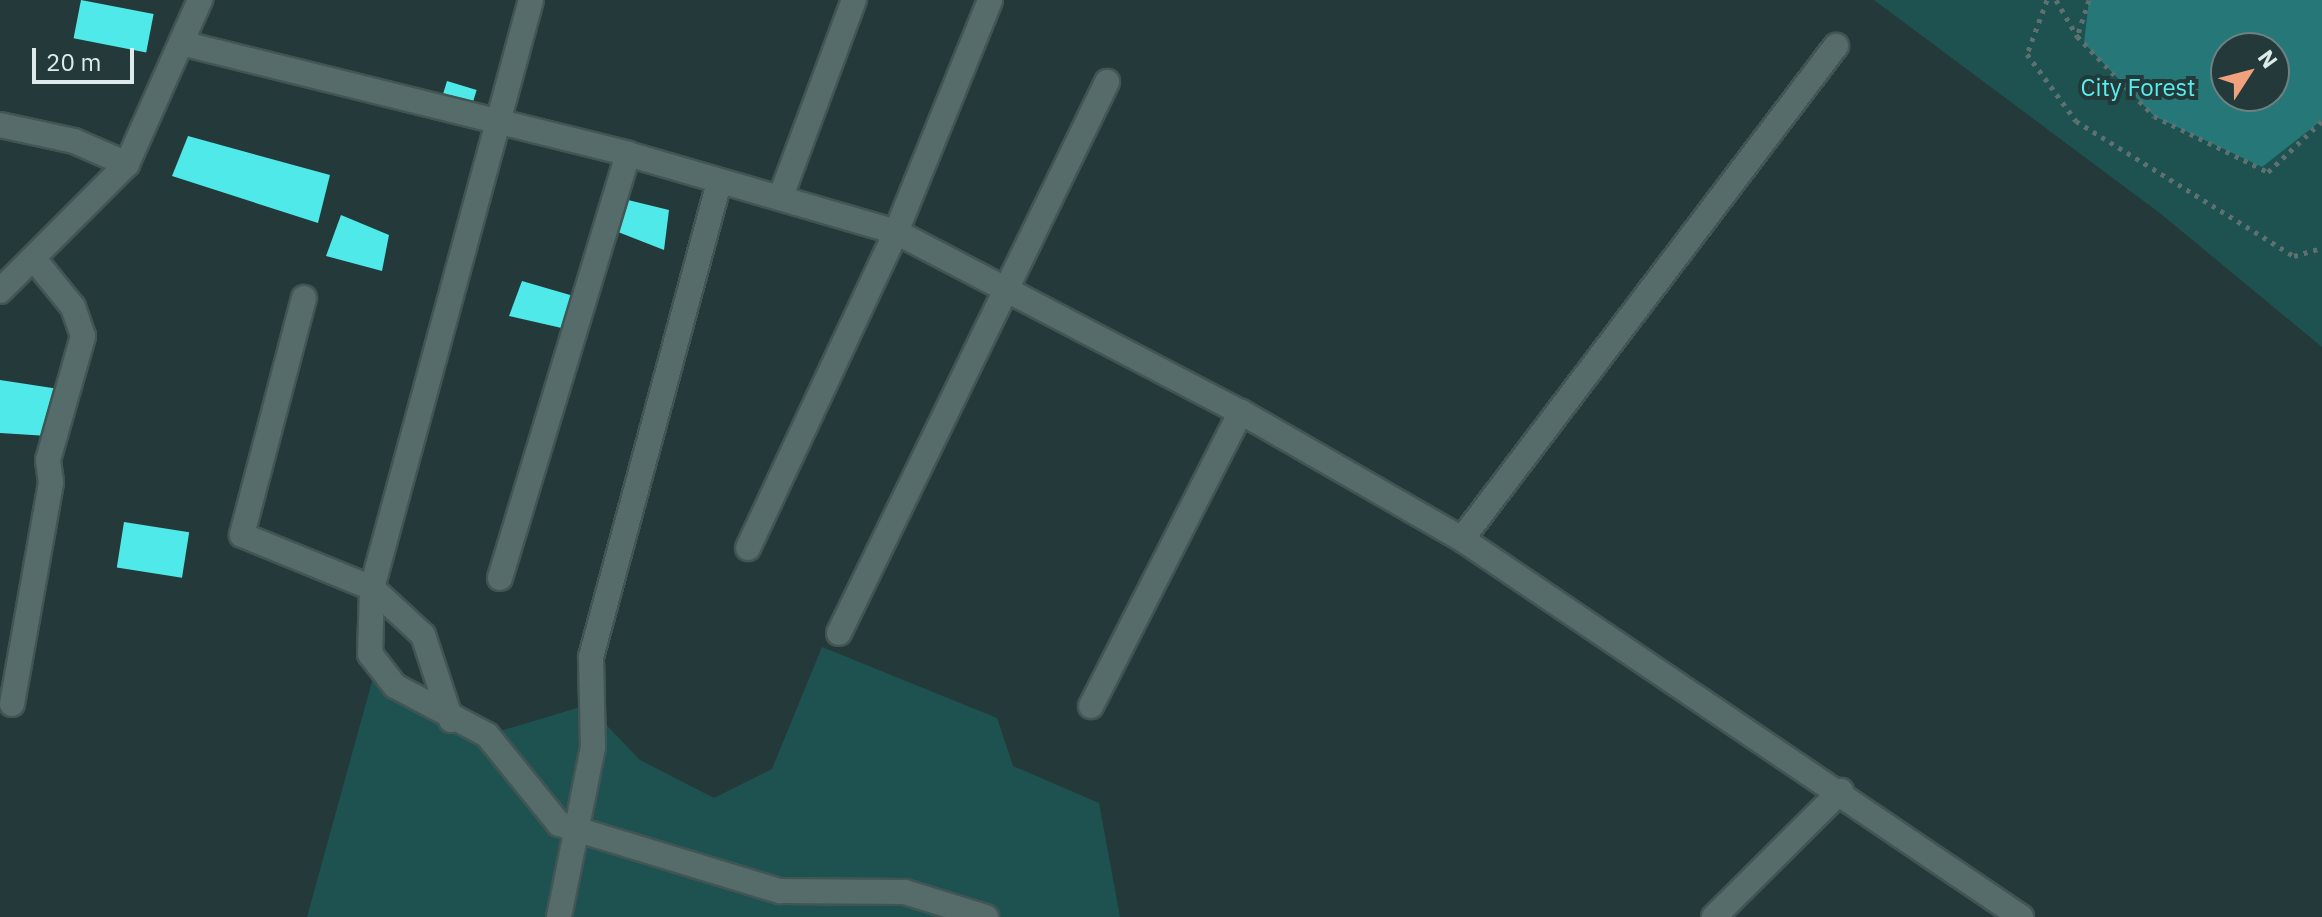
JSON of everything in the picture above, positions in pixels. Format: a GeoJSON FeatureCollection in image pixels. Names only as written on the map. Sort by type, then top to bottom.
{"type":"FeatureCollection","features":[{"type":"Feature","properties":{"kind":"street"},"geometry":{"type":"LineString","coordinates":[[0,291],[127,164],[185,44],[200,0]]}},
{"type":"Feature","properties":{"kind":"street"},"geometry":{"type":"LineString","coordinates":[[531,0],[493,125],[372,588],[370,654],[395,686],[451,720],[487,735],[559,824],[780,891],[905,892],[986,917]]}},
{"type":"Feature","properties":{"kind":"street"},"geometry":{"type":"LineString","coordinates":[[781,196],[854,0]]}},
{"type":"Feature","properties":{"kind":"street"},"geometry":{"type":"LineString","coordinates":[[748,548],[896,232],[990,0]]}},
{"type":"Feature","properties":{"kind":"street"},"geometry":{"type":"LineString","coordinates":[[185,44],[493,125],[628,154],[781,196],[896,232],[1241,412],[1462,539],[1841,791],[2021,917]]}},
{"type":"Feature","properties":{"kind":"street"},"geometry":{"type":"LineString","coordinates":[[1462,539],[1836,46]]}},
{"type":"Feature","properties":{"kind":"street"},"geometry":{"type":"LineString","coordinates":[[839,633],[1002,290],[1107,82]]}},
{"type":"Feature","properties":{"kind":"street"},"geometry":{"type":"LineString","coordinates":[[0,125],[74,141],[127,164]]}},
{"type":"Feature","properties":{"kind":"street"},"geometry":{"type":"LineString","coordinates":[[500,578],[628,154]]}},
{"type":"Feature","properties":{"kind":"street"},"geometry":{"type":"LineString","coordinates":[[559,917],[581,830],[593,747],[591,657],[719,181]]}},
{"type":"Feature","properties":{"kind":"street"},"geometry":{"type":"LineString","coordinates":[[12,704],[51,482],[48,460],[83,336],[73,307],[34,259]]}},
{"type":"Feature","properties":{"kind":"street"},"geometry":{"type":"LineString","coordinates":[[304,298],[242,535],[372,588],[423,635],[451,720]]}},
{"type":"Feature","properties":{"kind":"street"},"geometry":{"type":"LineString","coordinates":[[1091,706],[1241,412]]}},
{"type":"Feature","properties":{"kind":"street"},"geometry":{"type":"LineString","coordinates":[[1714,917],[1841,791]]}},
{"type":"Feature","properties":{"kind":"path"},"geometry":{"type":"LineString","coordinates":[[2047,0],[2027,54],[2076,121],[2294,256],[2322,248]]}},
{"type":"Feature","properties":{"kind":"path"},"geometry":{"type":"LineString","coordinates":[[2056,0],[2077,36],[2154,116],[2268,172],[2322,121]]}},
{"type":"Feature","properties":{"kind":"path"},"geometry":{"type":"LineString","coordinates":[[2077,36],[2089,0]]}},
{"type":"Feature","properties":{"kind":"green space","name":"City Forest"},"geometry":{"type":"Polygon","coordinates":[[[1874,0],[2322,0],[2322,347],[2161,214],[1874,0]]]}},
{"type":"Feature","properties":{"kind":"green space"},"geometry":{"type":"Polygon","coordinates":[[[822,647],[997,718],[1013,766],[1099,803],[1120,917],[307,917],[376,667],[487,735],[587,705],[640,760],[714,798],[772,769],[822,647]]]}},
{"type":"Feature","properties":{"kind":"shaded area"},"geometry":{"type":"Polygon","coordinates":[[[2089,0],[2322,0],[2322,120],[2262,167],[2154,116],[2084,43],[2089,0]]]}},
{"type":"Feature","properties":{"kind":"building"},"geometry":{"type":"Polygon","coordinates":[[[81,0],[154,14],[146,52],[74,38],[81,0]]]}},
{"type":"Feature","properties":{"kind":"building"},"geometry":{"type":"Polygon","coordinates":[[[447,81],[477,90],[471,108],[441,99],[447,81]]]}},
{"type":"Feature","properties":{"kind":"building"},"geometry":{"type":"Polygon","coordinates":[[[188,136],[330,175],[318,223],[172,176],[188,136]]]}},
{"type":"Feature","properties":{"kind":"building"},"geometry":{"type":"Polygon","coordinates":[[[628,200],[669,210],[664,250],[618,232],[628,200]]]}},
{"type":"Feature","properties":{"kind":"building"},"geometry":{"type":"Polygon","coordinates":[[[341,215],[389,235],[382,271],[326,256],[341,215]]]}},
{"type":"Feature","properties":{"kind":"building"},"geometry":{"type":"Polygon","coordinates":[[[522,281],[577,297],[566,329],[509,316],[522,281]]]}},
{"type":"Feature","properties":{"kind":"building"},"geometry":{"type":"Polygon","coordinates":[[[0,380],[59,389],[48,436],[0,433],[0,380]]]}},
{"type":"Feature","properties":{"kind":"building"},"geometry":{"type":"Polygon","coordinates":[[[124,522],[189,532],[182,578],[117,567],[124,522]]]}}]}
